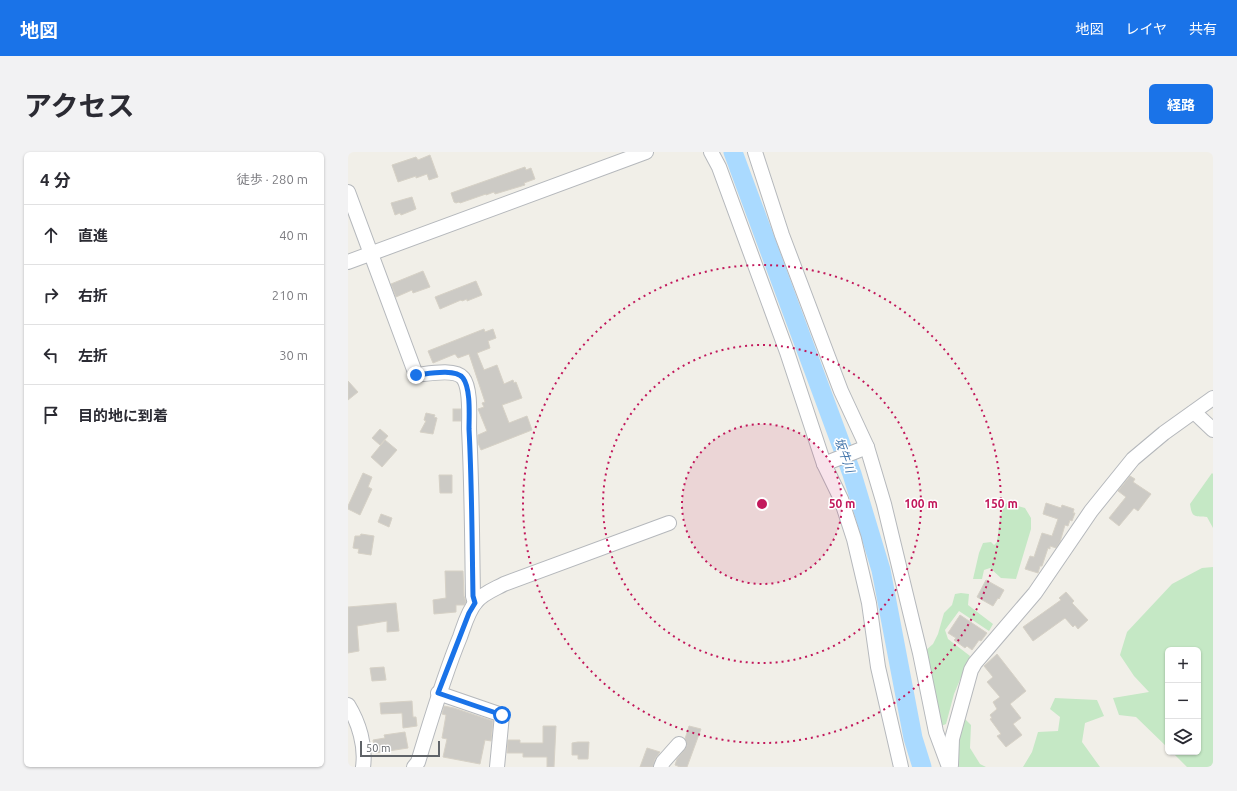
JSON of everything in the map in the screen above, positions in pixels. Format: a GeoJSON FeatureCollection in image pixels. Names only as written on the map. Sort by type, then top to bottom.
{"type":"FeatureCollection","features":[{"type":"Feature","properties":{"kind":"street"},"geometry":{"type":"LineString","coordinates":[[348,262],[646,152]]}},
{"type":"Feature","properties":{"kind":"street"},"geometry":{"type":"LineString","coordinates":[[711,152],[719,167],[828,462],[854,540],[869,603],[878,667],[901,767]]}},
{"type":"Feature","properties":{"kind":"street"},"geometry":{"type":"LineString","coordinates":[[755,152],[782,235],[886,512],[920,654],[936,732],[950,767]]}},
{"type":"Feature","properties":{"kind":"street"},"geometry":{"type":"LineString","coordinates":[[348,192],[416,375],[451,372],[458,374],[463,378],[466,385],[468,398],[471,468],[473,596],[475,603]]}},
{"type":"Feature","properties":{"kind":"street"},"geometry":{"type":"LineString","coordinates":[[950,767],[952,739],[974,663],[1035,593],[1091,511],[1129,464],[1164,433],[1213,398]]}},
{"type":"Feature","properties":{"kind":"street"},"geometry":{"type":"LineString","coordinates":[[1194,412],[1213,430]]}},
{"type":"Feature","properties":{"kind":"street"},"geometry":{"type":"LineString","coordinates":[[828,462],[862,449]]}},
{"type":"Feature","properties":{"kind":"street"},"geometry":{"type":"LineString","coordinates":[[414,767],[418,762],[438,693],[469,613],[480,597],[504,584],[669,523]]}},
{"type":"Feature","properties":{"kind":"street"},"geometry":{"type":"LineString","coordinates":[[438,693],[502,715],[497,767]]}},
{"type":"Feature","properties":{"kind":"street"},"geometry":{"type":"LineString","coordinates":[[348,705],[358,726],[364,750],[363,767]]}},
{"type":"Feature","properties":{"kind":"street"},"geometry":{"type":"LineString","coordinates":[[661,767],[663,762],[679,744]]}},
{"type":"Feature","properties":{"kind":"green space"},"geometry":{"type":"Polygon","coordinates":[[[1212,473],[1213,528],[1207,517],[1196,516],[1193,514],[1190,504],[1212,473]]]}},
{"type":"Feature","properties":{"kind":"green space"},"geometry":{"type":"Polygon","coordinates":[[[1007,503],[1025,508],[1031,518],[1031,529],[1016,579],[1001,578],[990,568],[984,570],[982,579],[973,579],[983,543],[991,542],[994,545],[997,542],[1000,519],[1004,505],[1007,503]]]}},
{"type":"Feature","properties":{"kind":"green space"},"geometry":{"type":"Polygon","coordinates":[[[1213,567],[1213,767],[1187,767],[1175,755],[1201,755],[1201,647],[1165,647],[1165,745],[1136,717],[1119,715],[1113,698],[1149,692],[1134,676],[1120,655],[1127,632],[1172,584],[1202,568],[1213,567]]]}},
{"type":"Feature","properties":{"kind":"green space"},"geometry":{"type":"Polygon","coordinates":[[[955,594],[969,594],[968,605],[993,624],[989,631],[959,611],[945,630],[948,639],[970,656],[954,694],[946,724],[941,726],[925,651],[933,644],[938,634],[944,613],[952,605],[955,594]]]}},
{"type":"Feature","properties":{"kind":"green space"},"geometry":{"type":"Polygon","coordinates":[[[1055,698],[1097,700],[1104,716],[1085,723],[1082,742],[1100,767],[1023,767],[1032,752],[1038,732],[1058,731],[1060,717],[1050,709],[1055,698]]]}},
{"type":"Feature","properties":{"kind":"green space"},"geometry":{"type":"Polygon","coordinates":[[[965,719],[971,725],[970,748],[980,764],[986,767],[959,767],[958,744],[965,719]]]}},
{"type":"Feature","properties":{"kind":"building"},"geometry":{"type":"Polygon","coordinates":[[[430,155],[438,177],[429,180],[427,174],[398,182],[392,165],[416,157],[418,160],[430,155]]]}},
{"type":"Feature","properties":{"kind":"building"},"geometry":{"type":"Polygon","coordinates":[[[525,167],[526,170],[531,168],[535,179],[524,183],[525,185],[495,194],[494,192],[486,194],[460,203],[454,202],[451,193],[525,167]]]}},
{"type":"Feature","properties":{"kind":"building"},"geometry":{"type":"Polygon","coordinates":[[[412,197],[416,209],[401,215],[400,213],[395,215],[391,203],[412,197]]]}},
{"type":"Feature","properties":{"kind":"building"},"geometry":{"type":"Polygon","coordinates":[[[423,271],[430,287],[413,293],[412,290],[396,297],[391,284],[423,271]]]}},
{"type":"Feature","properties":{"kind":"building"},"geometry":{"type":"Polygon","coordinates":[[[476,281],[482,295],[467,301],[467,299],[461,300],[440,309],[435,297],[476,281]]]}},
{"type":"Feature","properties":{"kind":"building"},"geometry":{"type":"Polygon","coordinates":[[[484,329],[485,332],[493,329],[496,338],[488,341],[490,348],[477,353],[484,370],[497,365],[504,384],[513,380],[514,383],[516,382],[522,398],[502,405],[509,423],[527,416],[532,430],[481,450],[478,443],[478,435],[487,431],[478,409],[484,407],[482,403],[485,402],[469,354],[458,358],[455,354],[433,363],[428,351],[484,329]]]}},
{"type":"Feature","properties":{"kind":"building"},"geometry":{"type":"Polygon","coordinates":[[[348,381],[358,392],[348,400],[348,381]]]}},
{"type":"Feature","properties":{"kind":"building"},"geometry":{"type":"Polygon","coordinates":[[[453,409],[461,409],[461,421],[453,421],[453,409]]]}},
{"type":"Feature","properties":{"kind":"building"},"geometry":{"type":"Polygon","coordinates":[[[426,413],[435,415],[434,417],[437,418],[433,434],[420,432],[426,421],[424,420],[426,413]]]}},
{"type":"Feature","properties":{"kind":"building"},"geometry":{"type":"Polygon","coordinates":[[[380,429],[388,436],[380,445],[372,438],[380,429]]]}},
{"type":"Feature","properties":{"kind":"building"},"geometry":{"type":"Polygon","coordinates":[[[385,440],[397,450],[382,467],[371,457],[385,440]]]}},
{"type":"Feature","properties":{"kind":"building"},"geometry":{"type":"Polygon","coordinates":[[[363,473],[372,477],[368,487],[372,489],[360,515],[348,509],[348,506],[363,473]]]}},
{"type":"Feature","properties":{"kind":"building"},"geometry":{"type":"Polygon","coordinates":[[[439,475],[452,475],[452,493],[440,493],[439,475]]]}},
{"type":"Feature","properties":{"kind":"building"},"geometry":{"type":"Polygon","coordinates":[[[1130,476],[1135,479],[1133,482],[1151,494],[1138,511],[1134,508],[1119,526],[1109,518],[1126,497],[1118,491],[1130,476]]]}},
{"type":"Feature","properties":{"kind":"building"},"geometry":{"type":"Polygon","coordinates":[[[1046,503],[1061,508],[1062,505],[1074,509],[1073,513],[1075,513],[1068,526],[1065,525],[1060,542],[1056,548],[1050,546],[1050,549],[1048,548],[1038,573],[1025,569],[1030,556],[1034,557],[1042,533],[1052,536],[1058,519],[1043,514],[1046,503]]]}},
{"type":"Feature","properties":{"kind":"building"},"geometry":{"type":"Polygon","coordinates":[[[381,514],[392,518],[389,527],[378,522],[381,514]]]}},
{"type":"Feature","properties":{"kind":"building"},"geometry":{"type":"Polygon","coordinates":[[[361,534],[374,536],[371,555],[358,553],[359,549],[353,548],[355,536],[360,536],[361,534]]]}},
{"type":"Feature","properties":{"kind":"building"},"geometry":{"type":"Polygon","coordinates":[[[445,571],[463,571],[464,596],[466,602],[464,605],[456,605],[456,612],[434,614],[433,600],[446,598],[445,571]]]}},
{"type":"Feature","properties":{"kind":"building"},"geometry":{"type":"Polygon","coordinates":[[[986,580],[1004,590],[993,606],[977,597],[986,580]]]}},
{"type":"Feature","properties":{"kind":"building"},"geometry":{"type":"Polygon","coordinates":[[[1066,592],[1074,601],[1072,603],[1088,620],[1078,629],[1075,625],[1073,627],[1065,618],[1033,641],[1023,627],[1061,600],[1059,598],[1066,592]]]}},
{"type":"Feature","properties":{"kind":"building"},"geometry":{"type":"Polygon","coordinates":[[[396,603],[399,631],[387,632],[387,621],[357,626],[359,651],[348,653],[348,607],[396,603]]]}},
{"type":"Feature","properties":{"kind":"building"},"geometry":{"type":"Polygon","coordinates":[[[960,615],[987,633],[981,641],[979,640],[972,650],[967,646],[965,648],[954,640],[956,638],[948,633],[960,615]]]}},
{"type":"Feature","properties":{"kind":"building"},"geometry":{"type":"Polygon","coordinates":[[[997,654],[1026,691],[1010,704],[1021,718],[1013,724],[1022,735],[1006,747],[997,736],[1001,734],[990,719],[992,718],[990,715],[997,709],[993,702],[1000,697],[987,682],[993,677],[984,666],[997,654]]]}},
{"type":"Feature","properties":{"kind":"building"},"geometry":{"type":"Polygon","coordinates":[[[384,667],[386,680],[372,681],[370,668],[384,667]]]}},
{"type":"Feature","properties":{"kind":"building"},"geometry":{"type":"Polygon","coordinates":[[[412,701],[413,717],[416,717],[417,726],[403,728],[402,713],[381,714],[380,703],[412,701]]]}},
{"type":"Feature","properties":{"kind":"building"},"geometry":{"type":"Polygon","coordinates":[[[444,706],[493,721],[491,741],[485,740],[480,764],[443,757],[447,739],[442,738],[446,715],[442,714],[444,706]]]}},
{"type":"Feature","properties":{"kind":"building"},"geometry":{"type":"Polygon","coordinates":[[[543,726],[556,726],[554,767],[547,767],[547,757],[523,757],[523,753],[507,753],[508,740],[520,740],[520,743],[543,743],[543,726]]]}},
{"type":"Feature","properties":{"kind":"building"},"geometry":{"type":"Polygon","coordinates":[[[689,726],[701,729],[687,767],[680,767],[675,765],[677,759],[687,746],[685,739],[689,726]]]}},
{"type":"Feature","properties":{"kind":"building"},"geometry":{"type":"Polygon","coordinates":[[[405,732],[408,748],[375,753],[373,740],[385,738],[384,735],[405,732]]]}},
{"type":"Feature","properties":{"kind":"building"},"geometry":{"type":"Polygon","coordinates":[[[589,742],[588,759],[578,759],[578,755],[572,755],[572,743],[589,742]]]}},
{"type":"Feature","properties":{"kind":"building"},"geometry":{"type":"Polygon","coordinates":[[[647,748],[660,752],[655,759],[653,767],[640,767],[647,748]]]}},
{"type":"Feature","properties":{"kind":"waterway","name":"坂牛川"},"geometry":{"type":"LineString","coordinates":[[733,152],[852,474],[881,570],[913,738],[922,767]]}},
{"type":"Feature","properties":{"kind":"route"},"geometry":{"type":"LineString","coordinates":[[416,375],[451,372],[458,374],[463,378],[466,385],[468,398],[471,468],[473,596],[475,603],[469,613],[438,693],[502,715]]}}]}
